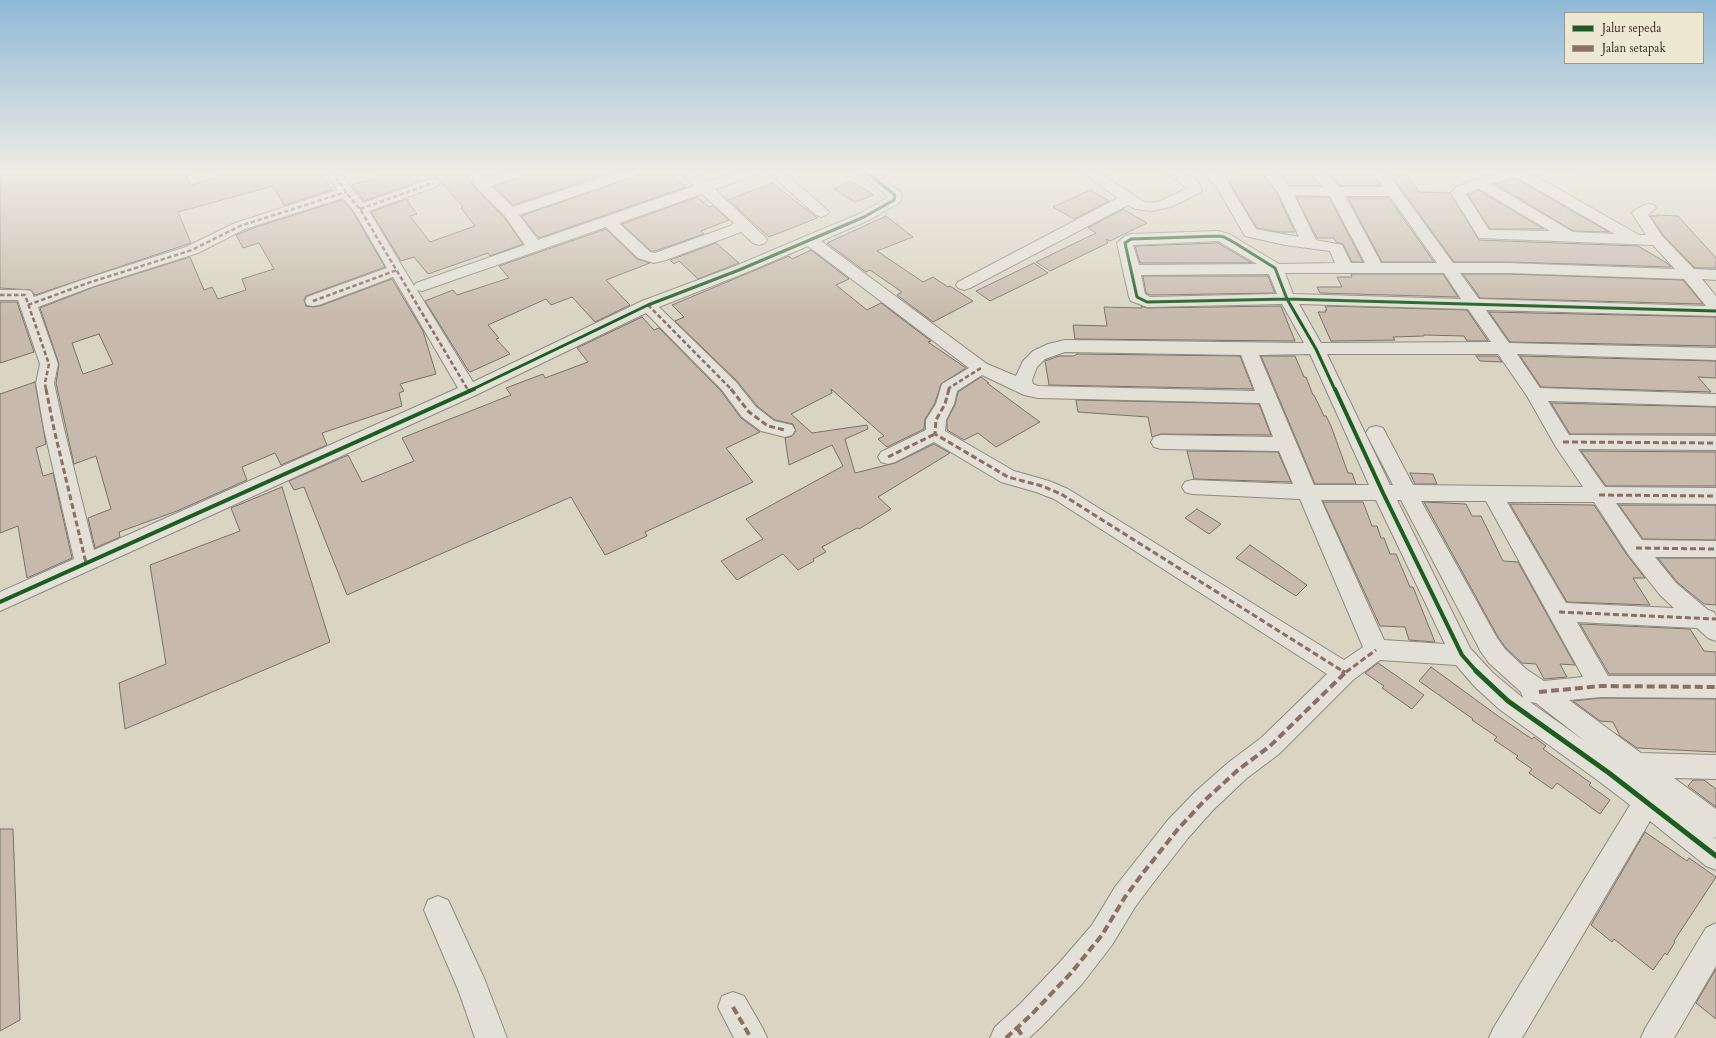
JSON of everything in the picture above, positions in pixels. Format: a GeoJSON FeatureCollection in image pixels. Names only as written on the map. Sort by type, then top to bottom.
{"type":"FeatureCollection","features":[{"type":"Feature","properties":{"kind":"street"},"geometry":{"type":"LineString","coordinates":[[28,305],[88,283],[192,250],[240,226],[260,219]]}},
{"type":"Feature","properties":{"kind":"street"},"geometry":{"type":"LineString","coordinates":[[367,219],[469,391]]}},
{"type":"Feature","properties":{"kind":"street"},"geometry":{"type":"LineString","coordinates":[[514,219],[535,247]]}},
{"type":"Feature","properties":{"kind":"street"},"geometry":{"type":"LineString","coordinates":[[422,286],[616,219]]}},
{"type":"Feature","properties":{"kind":"street"},"geometry":{"type":"LineString","coordinates":[[739,219],[759,240]]}},
{"type":"Feature","properties":{"kind":"street"},"geometry":{"type":"LineString","coordinates":[[0,602],[469,391],[648,305],[739,270],[858,219]]}},
{"type":"Feature","properties":{"kind":"street"},"geometry":{"type":"LineString","coordinates":[[964,285],[1088,219]]}},
{"type":"Feature","properties":{"kind":"street"},"geometry":{"type":"LineString","coordinates":[[1242,219],[1250,233],[1285,240],[1309,242],[1336,248],[1345,268]]}},
{"type":"Feature","properties":{"kind":"street"},"geometry":{"type":"LineString","coordinates":[[1298,219],[1309,242]]}},
{"type":"Feature","properties":{"kind":"street"},"geometry":{"type":"LineString","coordinates":[[1350,219],[1376,268]]}},
{"type":"Feature","properties":{"kind":"street"},"geometry":{"type":"LineString","coordinates":[[1414,219],[1535,394],[1563,442],[1636,548],[1668,589],[1711,623]]}},
{"type":"Feature","properties":{"kind":"street"},"geometry":{"type":"LineString","coordinates":[[1474,219],[1508,268]]}},
{"type":"Feature","properties":{"kind":"street"},"geometry":{"type":"LineString","coordinates":[[1542,219],[1570,236]]}},
{"type":"Feature","properties":{"kind":"street"},"geometry":{"type":"LineString","coordinates":[[1600,219],[1636,240]]}},
{"type":"Feature","properties":{"kind":"street"},"geometry":{"type":"LineString","coordinates":[[1643,219],[1657,240],[1689,274],[1716,307]]}},
{"type":"Feature","properties":{"kind":"street"},"geometry":{"type":"LineString","coordinates":[[609,222],[644,255],[654,258],[660,258],[735,229],[742,224]]}},
{"type":"Feature","properties":{"kind":"street"},"geometry":{"type":"LineString","coordinates":[[1484,235],[1570,236],[1657,240]]}},
{"type":"Feature","properties":{"kind":"street"},"geometry":{"type":"LineString","coordinates":[[1716,311],[1287,299],[1147,302],[1137,297],[1125,243],[1131,239],[1218,236],[1224,237],[1235,243],[1275,268],[1287,299],[1316,349],[1383,493],[1462,655],[1475,671],[1508,700],[1609,773],[1716,856]]}},
{"type":"Feature","properties":{"kind":"street"},"geometry":{"type":"LineString","coordinates":[[810,240],[981,368],[1031,391],[1267,397]]}},
{"type":"Feature","properties":{"kind":"street"},"geometry":{"type":"LineString","coordinates":[[1132,270],[1448,267],[1716,275]]}},
{"type":"Feature","properties":{"kind":"street"},"geometry":{"type":"LineString","coordinates":[[313,301],[397,270]]}},
{"type":"Feature","properties":{"kind":"street"},"geometry":{"type":"LineString","coordinates":[[0,295],[25,295],[49,364],[45,382],[54,429],[86,563]]}},
{"type":"Feature","properties":{"kind":"street"},"geometry":{"type":"LineString","coordinates":[[648,305],[729,386],[749,412],[768,426],[785,430]]}},
{"type":"Feature","properties":{"kind":"street"},"geometry":{"type":"LineString","coordinates":[[1025,387],[1023,380],[1029,365],[1039,355],[1054,348],[1065,346],[1248,349],[1503,348],[1716,354]]}},
{"type":"Feature","properties":{"kind":"street"},"geometry":{"type":"LineString","coordinates":[[1248,349],[1286,444],[1376,650]]}},
{"type":"Feature","properties":{"kind":"street"},"geometry":{"type":"LineString","coordinates":[[935,434],[936,420],[945,404],[949,388],[981,368]]}},
{"type":"Feature","properties":{"kind":"street"},"geometry":{"type":"LineString","coordinates":[[1535,394],[1716,400]]}},
{"type":"Feature","properties":{"kind":"street"},"geometry":{"type":"LineString","coordinates":[[1376,433],[1489,645],[1506,666],[1716,825]]}},
{"type":"Feature","properties":{"kind":"street"},"geometry":{"type":"LineString","coordinates":[[888,457],[935,434]]}},
{"type":"Feature","properties":{"kind":"street"},"geometry":{"type":"LineString","coordinates":[[935,434],[1008,477],[1035,484],[1061,494],[1345,672]]}},
{"type":"Feature","properties":{"kind":"street"},"geometry":{"type":"LineString","coordinates":[[1161,442],[1286,444]]}},
{"type":"Feature","properties":{"kind":"street"},"geometry":{"type":"LineString","coordinates":[[1563,442],[1716,443]]}},
{"type":"Feature","properties":{"kind":"street"},"geometry":{"type":"LineString","coordinates":[[1192,487],[1308,492],[1716,496]]}},
{"type":"Feature","properties":{"kind":"street"},"geometry":{"type":"LineString","coordinates":[[1493,495],[1601,686]]}},
{"type":"Feature","properties":{"kind":"street"},"geometry":{"type":"LineString","coordinates":[[1636,548],[1716,549]]}},
{"type":"Feature","properties":{"kind":"street"},"geometry":{"type":"LineString","coordinates":[[1559,612],[1711,623]]}},
{"type":"Feature","properties":{"kind":"street"},"geometry":{"type":"LineString","coordinates":[[1016,1035],[1071,973],[1102,935],[1124,897],[1178,829],[1204,800],[1238,770],[1270,746],[1345,672],[1376,650],[1462,655]]}},
{"type":"Feature","properties":{"kind":"street"},"geometry":{"type":"LineString","coordinates":[[1508,700],[1539,692],[1601,686],[1716,687]]}},
{"type":"Feature","properties":{"kind":"street"},"geometry":{"type":"LineString","coordinates":[[1609,773],[1634,764],[1716,767]]}},
{"type":"Feature","properties":{"kind":"street"},"geometry":{"type":"LineString","coordinates":[[1505,1038],[1646,803]]}},
{"type":"Feature","properties":{"kind":"street"},"geometry":{"type":"LineString","coordinates":[[438,910],[473,989],[491,1038]]}},
{"type":"Feature","properties":{"kind":"street"},"geometry":{"type":"LineString","coordinates":[[1657,1038],[1716,938]]}},
{"type":"Feature","properties":{"kind":"street"},"geometry":{"type":"LineString","coordinates":[[733,1007],[751,1038]]}},
{"type":"Feature","properties":{"kind":"building"},"geometry":{"type":"Polygon","coordinates":[[[0,219],[181,219],[191,243],[35,295],[31,290],[0,288],[0,219]]]}},
{"type":"Feature","properties":{"kind":"building"},"geometry":{"type":"Polygon","coordinates":[[[280,219],[357,219],[385,267],[306,296],[304,300],[306,306],[320,306],[392,279],[423,331],[436,374],[400,384],[404,391],[399,393],[402,406],[322,433],[327,445],[281,465],[275,453],[242,467],[247,480],[177,511],[119,532],[120,537],[95,548],[88,518],[111,509],[96,456],[74,464],[56,383],[59,364],[40,308],[94,287],[190,257],[204,290],[212,287],[218,299],[246,290],[242,279],[274,269],[259,243],[243,248],[236,235],[280,219]],[[99,334],[72,343],[83,374],[113,364],[99,334]]]}},
{"type":"Feature","properties":{"kind":"building"},"geometry":{"type":"Polygon","coordinates":[[[376,219],[413,219],[430,242],[475,226],[470,219],[506,219],[523,244],[490,256],[488,253],[428,274],[414,257],[401,261],[376,219]]]}},
{"type":"Feature","properties":{"kind":"building"},"geometry":{"type":"Polygon","coordinates":[[[524,219],[592,219],[539,238],[524,219]]]}},
{"type":"Feature","properties":{"kind":"building"},"geometry":{"type":"Polygon","coordinates":[[[635,219],[729,220],[701,231],[704,234],[655,251],[651,251],[622,224],[635,219]]]}},
{"type":"Feature","properties":{"kind":"building"},"geometry":{"type":"Polygon","coordinates":[[[750,219],[813,219],[769,237],[750,219]]]}},
{"type":"Feature","properties":{"kind":"building"},"geometry":{"type":"Polygon","coordinates":[[[878,219],[890,219],[913,237],[877,251],[923,282],[933,277],[973,301],[933,322],[897,295],[902,292],[870,270],[866,272],[827,243],[878,219]]]}},
{"type":"Feature","properties":{"kind":"building"},"geometry":{"type":"Polygon","coordinates":[[[1104,219],[1141,219],[1147,223],[1110,241],[1106,239],[1108,243],[1050,271],[1036,262],[1096,233],[1088,228],[1104,219]]]}},
{"type":"Feature","properties":{"kind":"building"},"geometry":{"type":"Polygon","coordinates":[[[1252,219],[1289,219],[1295,232],[1278,232],[1257,228],[1252,219]]]}},
{"type":"Feature","properties":{"kind":"building"},"geometry":{"type":"Polygon","coordinates":[[[1307,219],[1341,219],[1363,262],[1352,262],[1343,244],[1336,242],[1334,238],[1317,238],[1307,219]]]}},
{"type":"Feature","properties":{"kind":"building"},"geometry":{"type":"Polygon","coordinates":[[[1359,219],[1404,219],[1434,262],[1382,262],[1359,219]]]}},
{"type":"Feature","properties":{"kind":"building"},"geometry":{"type":"Polygon","coordinates":[[[1423,219],[1466,219],[1479,240],[1638,246],[1667,263],[1671,267],[1508,262],[1454,262],[1423,219]]]}},
{"type":"Feature","properties":{"kind":"building"},"geometry":{"type":"Polygon","coordinates":[[[1484,219],[1528,219],[1544,229],[1490,229],[1484,219]]]}},
{"type":"Feature","properties":{"kind":"building"},"geometry":{"type":"Polygon","coordinates":[[[1554,219],[1587,219],[1609,232],[1573,231],[1554,219]]]}},
{"type":"Feature","properties":{"kind":"building"},"geometry":{"type":"Polygon","coordinates":[[[1652,219],[1681,219],[1716,258],[1716,268],[1695,268],[1664,236],[1652,219]]]}},
{"type":"Feature","properties":{"kind":"building"},"geometry":{"type":"Polygon","coordinates":[[[606,229],[637,259],[650,263],[606,280],[630,305],[595,322],[572,297],[551,305],[546,299],[488,325],[499,338],[496,339],[510,354],[470,372],[425,301],[453,290],[457,295],[509,278],[499,266],[606,229]]]}},
{"type":"Feature","properties":{"kind":"building"},"geometry":{"type":"Polygon","coordinates":[[[716,243],[739,263],[698,279],[679,261],[674,264],[670,260],[716,243]]]}},
{"type":"Feature","properties":{"kind":"building"},"geometry":{"type":"Polygon","coordinates":[[[1218,243],[1252,263],[1140,263],[1135,246],[1218,243]]]}},
{"type":"Feature","properties":{"kind":"building"},"geometry":{"type":"Polygon","coordinates":[[[811,250],[849,279],[836,285],[867,310],[881,303],[931,341],[928,342],[966,368],[941,384],[935,403],[925,419],[924,429],[887,447],[878,439],[884,436],[831,389],[832,393],[791,414],[812,433],[867,425],[868,429],[845,439],[855,473],[895,463],[934,444],[950,453],[878,497],[891,509],[859,529],[857,528],[822,547],[826,552],[813,559],[814,561],[798,570],[783,554],[737,580],[721,561],[763,539],[746,519],[843,466],[832,445],[789,465],[785,438],[792,436],[796,431],[793,424],[775,420],[757,406],[737,381],[675,321],[684,317],[672,305],[789,256],[792,259],[811,250]]]}},
{"type":"Feature","properties":{"kind":"building"},"geometry":{"type":"Polygon","coordinates":[[[1034,263],[1048,273],[990,301],[976,291],[1034,263]]]}},
{"type":"Feature","properties":{"kind":"building"},"geometry":{"type":"Polygon","coordinates":[[[1351,274],[1443,274],[1458,297],[1320,293],[1317,287],[1342,287],[1337,277],[1352,277],[1351,274]]]}},
{"type":"Feature","properties":{"kind":"building"},"geometry":{"type":"Polygon","coordinates":[[[1463,274],[1508,274],[1683,280],[1703,304],[1480,298],[1463,274]]]}},
{"type":"Feature","properties":{"kind":"building"},"geometry":{"type":"Polygon","coordinates":[[[1143,276],[1268,276],[1275,293],[1150,295],[1146,293],[1143,276]]]}},
{"type":"Feature","properties":{"kind":"building"},"geometry":{"type":"Polygon","coordinates":[[[0,302],[17,302],[34,352],[0,363],[0,302]]]}},
{"type":"Feature","properties":{"kind":"building"},"geometry":{"type":"Polygon","coordinates":[[[1141,306],[1147,308],[1281,306],[1295,341],[1075,339],[1073,325],[1107,326],[1104,307],[1142,308],[1141,306]]]}},
{"type":"Feature","properties":{"kind":"building"},"geometry":{"type":"Polygon","coordinates":[[[1325,306],[1467,310],[1488,341],[1467,341],[1464,336],[1424,335],[1393,337],[1395,340],[1331,341],[1318,312],[1326,312],[1325,310],[1327,310],[1325,306]]]}},
{"type":"Feature","properties":{"kind":"building"},"geometry":{"type":"Polygon","coordinates":[[[1489,312],[1716,317],[1716,346],[1510,342],[1489,312]]]}},
{"type":"Feature","properties":{"kind":"building"},"geometry":{"type":"Polygon","coordinates":[[[642,317],[654,330],[659,328],[721,391],[741,418],[760,432],[726,448],[753,482],[645,532],[647,536],[605,555],[571,497],[347,595],[304,487],[294,490],[289,481],[348,455],[362,482],[414,461],[402,438],[511,395],[506,388],[543,374],[545,378],[588,362],[577,348],[642,317]]]}},
{"type":"Feature","properties":{"kind":"building"},"geometry":{"type":"Polygon","coordinates":[[[1077,354],[1240,356],[1253,389],[1049,385],[1045,361],[1059,356],[1074,356],[1077,354]]]}},
{"type":"Feature","properties":{"kind":"building"},"geometry":{"type":"Polygon","coordinates":[[[1261,356],[1295,356],[1313,395],[1331,426],[1348,473],[1352,473],[1356,484],[1315,484],[1261,356]]]}},
{"type":"Feature","properties":{"kind":"building"},"geometry":{"type":"Polygon","coordinates":[[[1476,356],[1497,356],[1502,362],[1480,361],[1476,356]]]}},
{"type":"Feature","properties":{"kind":"building"},"geometry":{"type":"Polygon","coordinates":[[[1520,356],[1716,361],[1716,378],[1698,377],[1711,392],[1541,387],[1520,356]]]}},
{"type":"Feature","properties":{"kind":"building"},"geometry":{"type":"Polygon","coordinates":[[[981,377],[1040,422],[996,447],[978,433],[964,440],[947,430],[947,420],[955,405],[958,392],[981,377]]]}},
{"type":"Feature","properties":{"kind":"building"},"geometry":{"type":"Polygon","coordinates":[[[35,382],[46,444],[36,448],[43,476],[53,473],[72,558],[27,578],[18,526],[0,533],[0,394],[35,382]]]}},
{"type":"Feature","properties":{"kind":"building"},"geometry":{"type":"Polygon","coordinates":[[[1076,400],[1259,404],[1271,435],[1161,434],[1152,437],[1148,417],[1078,412],[1076,400]]]}},
{"type":"Feature","properties":{"kind":"building"},"geometry":{"type":"Polygon","coordinates":[[[1551,403],[1716,407],[1716,434],[1570,434],[1551,403]]]}},
{"type":"Feature","properties":{"kind":"building"},"geometry":{"type":"Polygon","coordinates":[[[1187,451],[1278,452],[1291,482],[1194,479],[1187,451]]]}},
{"type":"Feature","properties":{"kind":"building"},"geometry":{"type":"Polygon","coordinates":[[[1581,451],[1716,452],[1716,486],[1606,486],[1581,451]]]}},
{"type":"Feature","properties":{"kind":"building"},"geometry":{"type":"Polygon","coordinates":[[[1410,473],[1433,474],[1437,484],[1415,484],[1410,473]]]}},
{"type":"Feature","properties":{"kind":"building"},"geometry":{"type":"Polygon","coordinates":[[[282,487],[330,642],[125,729],[119,683],[166,664],[150,565],[240,531],[231,508],[282,487]]]}},
{"type":"Feature","properties":{"kind":"building"},"geometry":{"type":"Polygon","coordinates":[[[1323,502],[1363,502],[1372,526],[1377,526],[1381,538],[1384,538],[1390,554],[1396,554],[1410,587],[1413,587],[1435,642],[1409,640],[1405,627],[1380,626],[1323,502]]]}},
{"type":"Feature","properties":{"kind":"building"},"geometry":{"type":"Polygon","coordinates":[[[1424,502],[1466,504],[1472,516],[1481,516],[1503,561],[1518,562],[1575,665],[1560,664],[1567,677],[1544,679],[1536,664],[1522,663],[1506,648],[1498,637],[1424,502]]]}},
{"type":"Feature","properties":{"kind":"building"},"geometry":{"type":"Polygon","coordinates":[[[1510,504],[1594,505],[1627,555],[1645,578],[1633,578],[1650,605],[1567,602],[1510,504]]]}},
{"type":"Feature","properties":{"kind":"building"},"geometry":{"type":"Polygon","coordinates":[[[1619,505],[1716,505],[1716,540],[1643,539],[1619,505]]]}},
{"type":"Feature","properties":{"kind":"building"},"geometry":{"type":"Polygon","coordinates":[[[1197,509],[1221,524],[1209,534],[1185,518],[1197,509]]]}},
{"type":"Feature","properties":{"kind":"building"},"geometry":{"type":"Polygon","coordinates":[[[1250,545],[1307,585],[1296,596],[1236,558],[1250,545]]]}},
{"type":"Feature","properties":{"kind":"building"},"geometry":{"type":"Polygon","coordinates":[[[1658,558],[1716,558],[1716,605],[1704,604],[1677,582],[1658,558]]]}},
{"type":"Feature","properties":{"kind":"building"},"geometry":{"type":"Polygon","coordinates":[[[1580,624],[1690,629],[1704,651],[1716,652],[1716,674],[1609,674],[1580,624]]]}},
{"type":"Feature","properties":{"kind":"building"},"geometry":{"type":"Polygon","coordinates":[[[1378,663],[1424,695],[1412,709],[1382,688],[1384,686],[1365,673],[1378,663]]]}},
{"type":"Feature","properties":{"kind":"building"},"geometry":{"type":"Polygon","coordinates":[[[1431,667],[1498,716],[1532,739],[1534,737],[1546,746],[1543,749],[1591,783],[1589,785],[1610,800],[1600,814],[1557,783],[1552,789],[1529,773],[1532,769],[1516,758],[1518,756],[1494,740],[1497,737],[1419,681],[1431,667]]]}},
{"type":"Feature","properties":{"kind":"building"},"geometry":{"type":"Polygon","coordinates":[[[1601,698],[1716,699],[1716,752],[1637,748],[1620,736],[1613,722],[1600,721],[1573,701],[1601,698]]]}},
{"type":"Feature","properties":{"kind":"building"},"geometry":{"type":"Polygon","coordinates":[[[1693,780],[1704,780],[1716,789],[1716,807],[1688,786],[1693,780]]]}},
{"type":"Feature","properties":{"kind":"building"},"geometry":{"type":"Polygon","coordinates":[[[0,829],[13,829],[20,1020],[0,1031],[0,829]]]}},
{"type":"Feature","properties":{"kind":"building"},"geometry":{"type":"Polygon","coordinates":[[[1645,832],[1687,861],[1689,858],[1716,877],[1674,941],[1675,942],[1667,955],[1665,953],[1653,970],[1614,939],[1612,942],[1591,925],[1645,832]]]}},
{"type":"Feature","properties":{"kind":"building"},"geometry":{"type":"Polygon","coordinates":[[[1716,969],[1716,1019],[1696,1003],[1716,969]]]}},
{"type":"Feature","properties":{"kind":"marked path"},"geometry":{"type":"LineString","coordinates":[[28,305],[88,283],[192,250],[240,226],[260,219]]}},
{"type":"Feature","properties":{"kind":"marked path"},"geometry":{"type":"LineString","coordinates":[[366,219],[469,391]]}},
{"type":"Feature","properties":{"kind":"marked path"},"geometry":{"type":"LineString","coordinates":[[313,301],[397,270]]}},
{"type":"Feature","properties":{"kind":"marked path"},"geometry":{"type":"LineString","coordinates":[[0,295],[25,295],[49,364],[45,383],[54,429],[86,563]]}},
{"type":"Feature","properties":{"kind":"marked path"},"geometry":{"type":"LineString","coordinates":[[648,305],[729,386],[749,412],[768,426],[785,430]]}},
{"type":"Feature","properties":{"kind":"marked path"},"geometry":{"type":"LineString","coordinates":[[981,368],[949,388],[945,404],[936,420],[935,434],[1008,477],[1042,486],[1061,494],[1345,673]]}},
{"type":"Feature","properties":{"kind":"marked path"},"geometry":{"type":"LineString","coordinates":[[888,457],[935,434]]}},
{"type":"Feature","properties":{"kind":"marked path"},"geometry":{"type":"LineString","coordinates":[[1563,442],[1716,443]]}},
{"type":"Feature","properties":{"kind":"marked path"},"geometry":{"type":"LineString","coordinates":[[1599,495],[1716,496]]}},
{"type":"Feature","properties":{"kind":"marked path"},"geometry":{"type":"LineString","coordinates":[[1636,548],[1716,549]]}},
{"type":"Feature","properties":{"kind":"marked path"},"geometry":{"type":"LineString","coordinates":[[1559,612],[1716,619]]}},
{"type":"Feature","properties":{"kind":"marked path"},"geometry":{"type":"LineString","coordinates":[[1006,1038],[1031,1015],[1071,973],[1102,935],[1125,897],[1143,873],[1178,829],[1204,801],[1238,770],[1270,746],[1345,673],[1376,650]]}},
{"type":"Feature","properties":{"kind":"marked path"},"geometry":{"type":"LineString","coordinates":[[1539,692],[1601,686],[1716,687]]}},
{"type":"Feature","properties":{"kind":"marked path"},"geometry":{"type":"LineString","coordinates":[[733,1007],[751,1038]]}},
{"type":"Feature","properties":{"kind":"marked path"},"geometry":{"type":"LineString","coordinates":[[1017,1028],[1024,1038]]}},
{"type":"Feature","properties":{"kind":"cycle path"},"geometry":{"type":"LineString","coordinates":[[0,602],[469,391],[648,305],[739,270],[858,219]]}},
{"type":"Feature","properties":{"kind":"cycle path"},"geometry":{"type":"LineString","coordinates":[[1716,311],[1287,299],[1147,302],[1137,297],[1125,243],[1131,239],[1218,236],[1224,237],[1235,243],[1275,268],[1287,299],[1316,349],[1383,493],[1462,655],[1484,680],[1508,701],[1609,773],[1716,856]]}}]}
